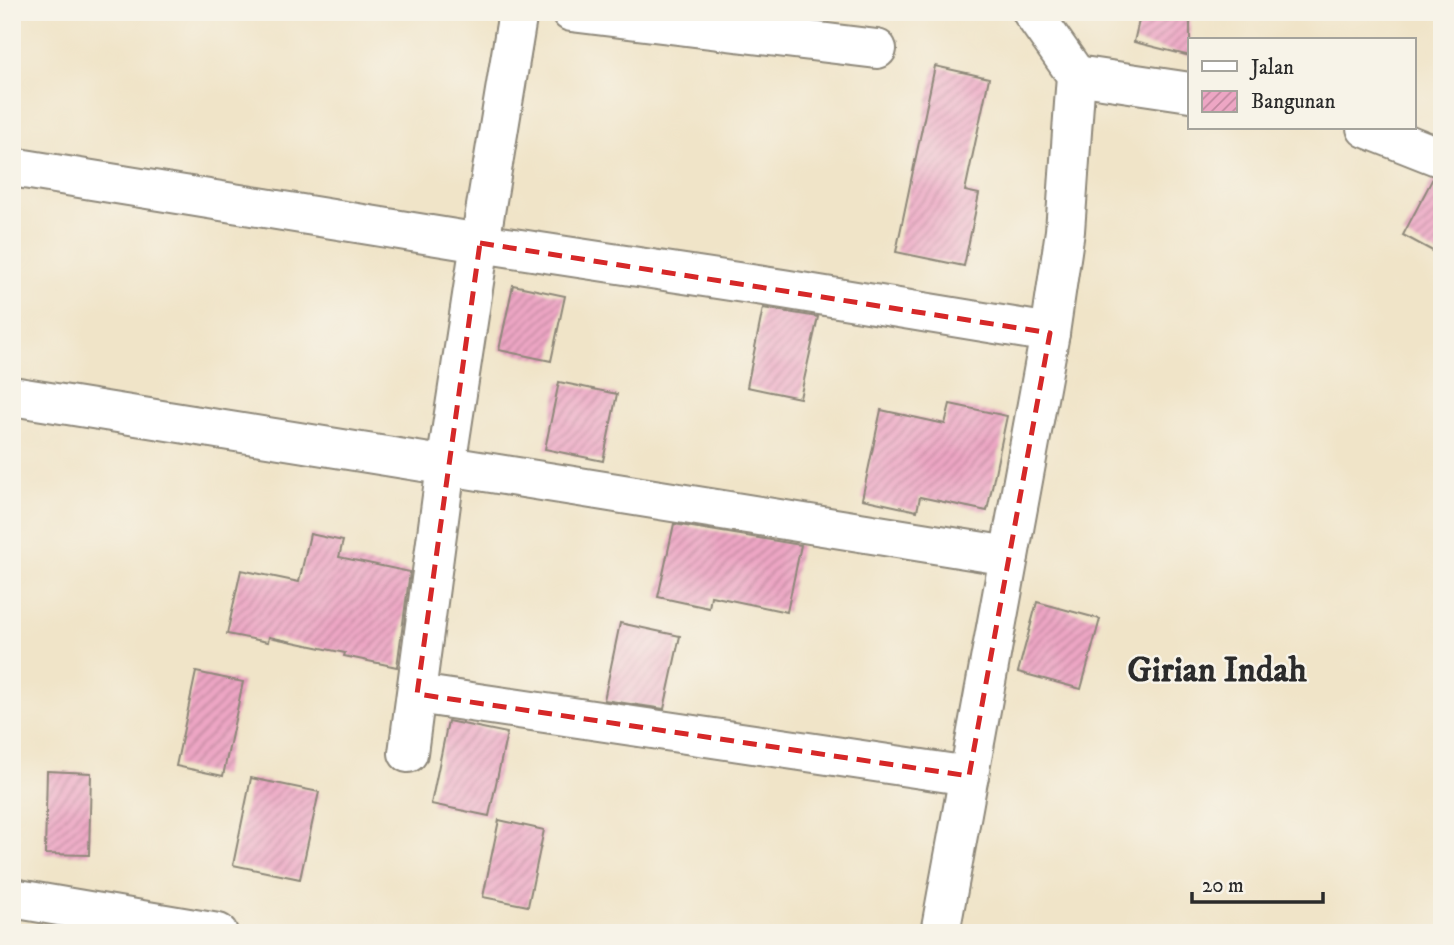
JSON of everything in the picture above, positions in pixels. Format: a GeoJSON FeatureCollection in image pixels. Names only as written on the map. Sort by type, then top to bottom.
{"type":"FeatureCollection","features":[{"type":"Feature","properties":{"kind":"street"},"geometry":{"type":"LineString","coordinates":[[408,753],[446,467],[518,12]]}},
{"type":"Feature","properties":{"kind":"street"},"geometry":{"type":"LineString","coordinates":[[571,12],[877,50]]}},
{"type":"Feature","properties":{"kind":"street"},"geometry":{"type":"LineString","coordinates":[[940,933],[1050,333],[1065,231],[1076,75],[1032,12]]}},
{"type":"Feature","properties":{"kind":"street"},"geometry":{"type":"LineString","coordinates":[[1076,75],[1188,92]]}},
{"type":"Feature","properties":{"kind":"street"},"geometry":{"type":"LineString","coordinates":[[1372,130],[1442,158]]}},
{"type":"Feature","properties":{"kind":"street"},"geometry":{"type":"LineString","coordinates":[[12,167],[1050,333]]}},
{"type":"Feature","properties":{"kind":"street"},"geometry":{"type":"LineString","coordinates":[[12,396],[1009,556]]}},
{"type":"Feature","properties":{"kind":"street"},"geometry":{"type":"LineString","coordinates":[[417,694],[969,776]]}},
{"type":"Feature","properties":{"kind":"street"},"geometry":{"type":"LineString","coordinates":[[12,898],[218,933]]}},
{"type":"Feature","properties":{"kind":"highlighted area"},"geometry":{"type":"Polygon","coordinates":[[[480,243],[1050,333],[969,776],[417,694],[480,243]]]}},
{"type":"Feature","properties":{"kind":"building"},"geometry":{"type":"Polygon","coordinates":[[[1141,12],[1190,12],[1188,56],[1134,42],[1141,12]]]}},
{"type":"Feature","properties":{"kind":"building"},"geometry":{"type":"Polygon","coordinates":[[[935,66],[989,78],[965,191],[979,194],[964,266],[896,252],[935,66]]]}},
{"type":"Feature","properties":{"kind":"building"},"geometry":{"type":"Polygon","coordinates":[[[1433,178],[1442,179],[1442,256],[1403,235],[1433,178]]]}},
{"type":"Feature","properties":{"kind":"building"},"geometry":{"type":"Polygon","coordinates":[[[513,285],[565,296],[551,361],[499,350],[513,285]]]}},
{"type":"Feature","properties":{"kind":"building"},"geometry":{"type":"Polygon","coordinates":[[[763,308],[818,317],[800,398],[747,387],[763,308]]]}},
{"type":"Feature","properties":{"kind":"building"},"geometry":{"type":"Polygon","coordinates":[[[559,382],[617,394],[603,461],[545,449],[559,382]]]}},
{"type":"Feature","properties":{"kind":"building"},"geometry":{"type":"Polygon","coordinates":[[[950,404],[1007,416],[987,511],[920,497],[917,511],[862,499],[881,410],[945,424],[950,404]]]}},
{"type":"Feature","properties":{"kind":"building"},"geometry":{"type":"Polygon","coordinates":[[[674,524],[801,545],[787,612],[711,596],[709,608],[658,597],[674,524]]]}},
{"type":"Feature","properties":{"kind":"building"},"geometry":{"type":"Polygon","coordinates":[[[310,534],[343,541],[339,557],[410,572],[397,667],[269,637],[268,642],[227,634],[241,570],[299,582],[310,534]]]}},
{"type":"Feature","properties":{"kind":"building"},"geometry":{"type":"Polygon","coordinates":[[[1037,602],[1100,619],[1081,689],[1018,672],[1037,602]]]}},
{"type":"Feature","properties":{"kind":"building"},"geometry":{"type":"Polygon","coordinates":[[[620,623],[680,636],[664,709],[604,700],[620,623]]]}},
{"type":"Feature","properties":{"kind":"building"},"geometry":{"type":"Polygon","coordinates":[[[196,672],[243,682],[223,776],[176,766],[196,672]]]}},
{"type":"Feature","properties":{"kind":"building"},"geometry":{"type":"Polygon","coordinates":[[[448,721],[507,733],[489,816],[431,804],[448,721]]]}},
{"type":"Feature","properties":{"kind":"building"},"geometry":{"type":"Polygon","coordinates":[[[47,771],[91,773],[89,855],[45,854],[47,771]]]}},
{"type":"Feature","properties":{"kind":"building"},"geometry":{"type":"Polygon","coordinates":[[[251,778],[319,792],[300,879],[233,865],[251,778]]]}},
{"type":"Feature","properties":{"kind":"building"},"geometry":{"type":"Polygon","coordinates":[[[499,820],[544,830],[528,906],[483,897],[499,820]]]}},
{"type":"Feature","properties":{"kind":"district","name":"Girian Indah"},"geometry":{"type":"Point","coordinates":[1217,669]}}]}
